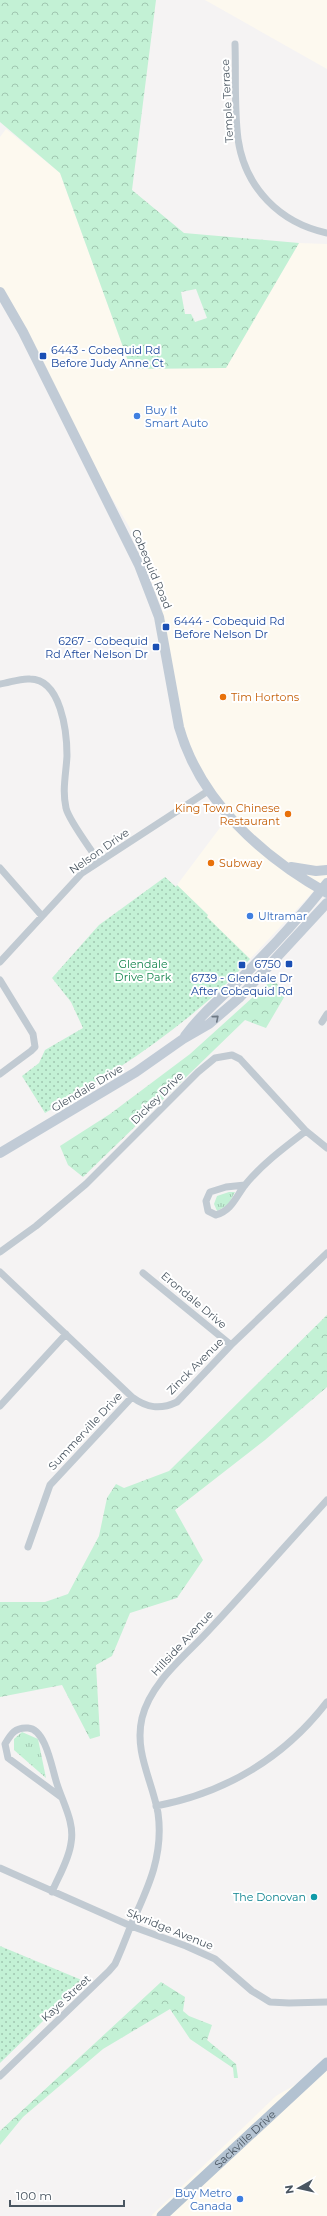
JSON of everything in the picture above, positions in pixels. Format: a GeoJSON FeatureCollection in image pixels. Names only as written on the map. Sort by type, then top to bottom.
{"type":"FeatureCollection","features":[{"type":"Feature","properties":{"kind":"main road","name":"Cobequid Road"},"geometry":{"type":"LineString","coordinates":[[0,292],[23,332],[139,565],[159,617],[179,727],[183,741],[208,791],[227,814],[254,842],[287,866],[325,889]]}},
{"type":"Feature","properties":{"kind":"main road"},"geometry":{"type":"LineString","coordinates":[[287,866],[316,871],[327,870]]}},
{"type":"Feature","properties":{"kind":"main road","name":"Glendale Drive"},"geometry":{"type":"LineString","coordinates":[[183,1039],[199,1016],[252,966],[325,889]]}},
{"type":"Feature","properties":{"kind":"main road","name":"Glendale Drive"},"geometry":{"type":"LineString","coordinates":[[0,1153],[136,1072],[183,1039],[209,1024],[239,998],[327,903]]}},
{"type":"Feature","properties":{"kind":"main road","name":"Sackville Drive"},"geometry":{"type":"LineString","coordinates":[[162,2216],[327,2063]]}},
{"type":"Feature","properties":{"kind":"street","name":"Temple Terrace"},"geometry":{"type":"LineString","coordinates":[[235,44],[238,140],[249,175],[273,207],[288,219],[311,230],[327,233]]}},
{"type":"Feature","properties":{"kind":"street"},"geometry":{"type":"LineString","coordinates":[[0,684],[30,678],[44,682],[54,694],[65,729],[67,755],[63,791],[66,810],[99,862]]}},
{"type":"Feature","properties":{"kind":"street","name":"Nelson Drive"},"geometry":{"type":"LineString","coordinates":[[0,962],[82,873],[208,791]]}},
{"type":"Feature","properties":{"kind":"street"},"geometry":{"type":"LineString","coordinates":[[0,868],[42,916]]}},
{"type":"Feature","properties":{"kind":"street"},"geometry":{"type":"LineString","coordinates":[[0,980],[36,1041],[35,1047],[0,1074]]}},
{"type":"Feature","properties":{"kind":"street"},"geometry":{"type":"LineString","coordinates":[[322,1022],[327,1014]]}},
{"type":"Feature","properties":{"kind":"street","name":"Dickey Drive"},"geometry":{"type":"LineString","coordinates":[[0,1252],[36,1226],[86,1184],[198,1072],[215,1058],[232,1055],[240,1059],[306,1131],[327,1148]]}},
{"type":"Feature","properties":{"kind":"street"},"geometry":{"type":"LineString","coordinates":[[245,1185],[226,1187],[210,1192],[206,1201],[208,1211],[216,1215],[224,1212],[233,1205],[245,1185],[281,1151],[306,1131]]}},
{"type":"Feature","properties":{"kind":"street","name":"Zinck Avenue"},"geometry":{"type":"LineString","coordinates":[[0,1272],[132,1397],[142,1404],[157,1408],[167,1407],[177,1402],[231,1345],[327,1253]]}},
{"type":"Feature","properties":{"kind":"street","name":"Erondale Drive"},"geometry":{"type":"LineString","coordinates":[[143,1273],[231,1345]]}},
{"type":"Feature","properties":{"kind":"street"},"geometry":{"type":"LineString","coordinates":[[0,1406],[66,1334]]}},
{"type":"Feature","properties":{"kind":"street","name":"Summerville Drive"},"geometry":{"type":"LineString","coordinates":[[28,1547],[50,1485],[132,1397]]}},
{"type":"Feature","properties":{"kind":"street","name":"Hillside Avenue"},"geometry":{"type":"LineString","coordinates":[[131,1926],[148,1891],[156,1868],[159,1834],[156,1806],[140,1752],[140,1730],[147,1703],[160,1681],[189,1653],[327,1500]]}},
{"type":"Feature","properties":{"kind":"street"},"geometry":{"type":"LineString","coordinates":[[156,1806],[182,1801],[206,1792],[234,1781],[263,1764],[288,1744],[314,1719],[327,1702]]}},
{"type":"Feature","properties":{"kind":"street"},"geometry":{"type":"LineString","coordinates":[[52,1892],[72,1843],[67,1809],[61,1797],[44,1744],[38,1732],[34,1728],[22,1727],[13,1731],[5,1744],[8,1758],[61,1797]]}},
{"type":"Feature","properties":{"kind":"street","name":"Skyridge Avenue"},"geometry":{"type":"LineString","coordinates":[[0,1868],[131,1926],[186,1946],[216,1959],[252,1992],[270,2002],[289,2004],[327,2002]]}},
{"type":"Feature","properties":{"kind":"street","name":"Kaye Street"},"geometry":{"type":"LineString","coordinates":[[0,2076],[109,1972],[131,1926]]}},
{"type":"Feature","properties":{"kind":"shaded area"},"geometry":{"type":"Polygon","coordinates":[[[205,0],[327,0],[327,69],[205,0]]]}},
{"type":"Feature","properties":{"kind":"shaded area"},"geometry":{"type":"Polygon","coordinates":[[[6,129],[60,173],[131,369],[226,368],[299,243],[327,244],[327,877],[250,959],[206,917],[208,915],[177,885],[231,813],[206,786],[186,742],[176,697],[161,606],[130,528],[83,450],[0,300],[0,137],[6,129]]]}},
{"type":"Feature","properties":{"kind":"shaded area"},"geometry":{"type":"Polygon","coordinates":[[[327,2066],[327,2216],[151,2216],[276,2096],[327,2066]]]}},
{"type":"Feature","properties":{"kind":"green space"},"geometry":{"type":"Polygon","coordinates":[[[0,0],[156,0],[132,190],[184,233],[299,243],[226,368],[131,369],[60,173],[0,122],[0,0]],[[196,289],[181,292],[185,314],[191,314],[195,322],[207,318],[196,289]]]}},
{"type":"Feature","properties":{"kind":"green space","name":"Glendale Drive Park"},"geometry":{"type":"Polygon","coordinates":[[[165,877],[176,887],[177,885],[250,959],[204,1004],[154,1044],[100,1080],[45,1113],[22,1076],[39,1063],[45,1050],[83,1028],[71,1002],[52,978],[99,925],[165,877]]]}},
{"type":"Feature","properties":{"kind":"green space"},"geometry":{"type":"Polygon","coordinates":[[[273,979],[286,994],[266,1028],[245,1020],[83,1177],[68,1165],[60,1146],[110,1114],[190,1054],[273,979]]]}},
{"type":"Feature","properties":{"kind":"green space"},"geometry":{"type":"Polygon","coordinates":[[[229,1192],[235,1192],[228,1205],[217,1211],[214,1204],[217,1196],[229,1192]]]}},
{"type":"Feature","properties":{"kind":"green space"},"geometry":{"type":"Polygon","coordinates":[[[327,1315],[327,1387],[265,1440],[175,1510],[203,1560],[177,1598],[130,1613],[112,1656],[96,1665],[100,1736],[90,1739],[62,1685],[0,1697],[0,1602],[45,1602],[68,1594],[99,1536],[107,1498],[116,1484],[124,1488],[169,1471],[327,1315]]]}},
{"type":"Feature","properties":{"kind":"green space"},"geometry":{"type":"Polygon","coordinates":[[[22,1732],[38,1739],[46,1778],[14,1750],[14,1739],[22,1732]]]}},
{"type":"Feature","properties":{"kind":"green space"},"geometry":{"type":"Polygon","coordinates":[[[0,1946],[84,1981],[0,2063],[0,1946]]]}},
{"type":"Feature","properties":{"kind":"green space"},"geometry":{"type":"Polygon","coordinates":[[[161,1982],[185,1997],[183,2011],[189,2016],[212,2025],[207,2040],[236,2064],[238,2078],[234,2078],[233,2068],[190,2039],[170,2009],[103,2049],[23,2117],[0,2145],[0,2131],[161,1982]]]}},
{"type":"Feature","properties":{"kind":"place","name":"6443 - Cobequid Rd Before Judy Anne Ct"},"geometry":{"type":"Point","coordinates":[43,356]}},
{"type":"Feature","properties":{"kind":"place","name":"Buy It Smart Auto"},"geometry":{"type":"Point","coordinates":[137,416]}},
{"type":"Feature","properties":{"kind":"place","name":"6444 - Cobequid Rd Before Nelson Dr"},"geometry":{"type":"Point","coordinates":[166,627]}},
{"type":"Feature","properties":{"kind":"place","name":"6267 - Cobequid Rd After Nelson Dr"},"geometry":{"type":"Point","coordinates":[156,647]}},
{"type":"Feature","properties":{"kind":"place","name":"Tim Hortons"},"geometry":{"type":"Point","coordinates":[223,697]}},
{"type":"Feature","properties":{"kind":"place","name":"King Town Chinese Restaurant"},"geometry":{"type":"Point","coordinates":[288,814]}},
{"type":"Feature","properties":{"kind":"place","name":"Subway"},"geometry":{"type":"Point","coordinates":[211,863]}},
{"type":"Feature","properties":{"kind":"place","name":"Ultramar"},"geometry":{"type":"Point","coordinates":[250,916]}},
{"type":"Feature","properties":{"kind":"place","name":"6750"},"geometry":{"type":"Point","coordinates":[289,964]}},
{"type":"Feature","properties":{"kind":"place","name":"6739 - Glendale Dr After Cobequid Rd"},"geometry":{"type":"Point","coordinates":[242,965]}},
{"type":"Feature","properties":{"kind":"place","name":"The Donovan"},"geometry":{"type":"Point","coordinates":[314,1897]}},
{"type":"Feature","properties":{"kind":"place","name":"Buy Metro Canada"},"geometry":{"type":"Point","coordinates":[240,2199]}}]}
